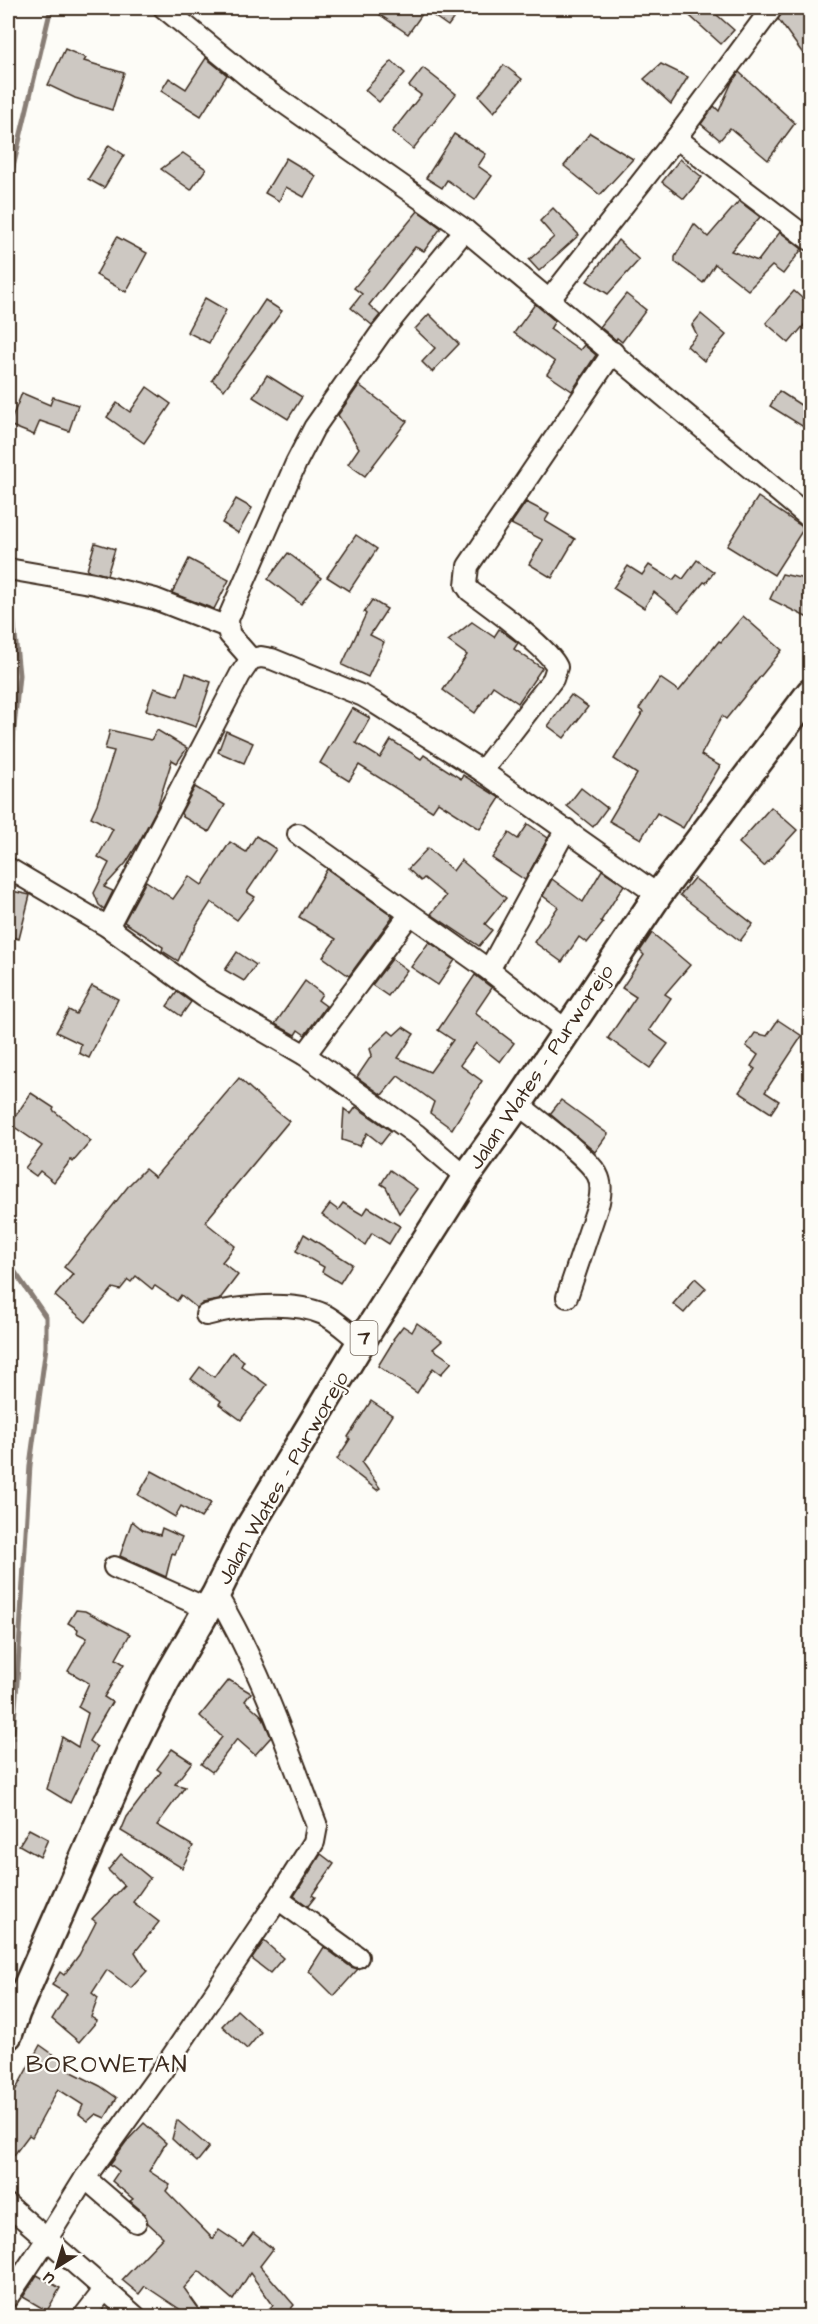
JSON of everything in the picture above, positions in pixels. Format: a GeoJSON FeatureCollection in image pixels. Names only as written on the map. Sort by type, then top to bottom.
{"type":"FeatureCollection","features":[{"type":"Feature","properties":{"kind":"highway","name":"Jalan Wates - Purworejo"},"geometry":{"type":"LineString","coordinates":[[8,2035],[131,1751],[165,1682],[212,1601],[246,1533],[361,1342],[466,1177],[518,1104],[658,895],[810,693]]}},
{"type":"Feature","properties":{"kind":"street"},"geometry":{"type":"LineString","coordinates":[[164,8],[257,84],[465,230],[810,518]]}},
{"type":"Feature","properties":{"kind":"street"},"geometry":{"type":"LineString","coordinates":[[550,299],[676,138],[772,8]]}},
{"type":"Feature","properties":{"kind":"street"},"geometry":{"type":"LineString","coordinates":[[676,138],[810,240]]}},
{"type":"Feature","properties":{"kind":"street"},"geometry":{"type":"LineString","coordinates":[[251,659],[229,634],[228,619],[296,462],[314,428],[380,334],[465,230]]}},
{"type":"Feature","properties":{"kind":"street"},"geometry":{"type":"LineString","coordinates":[[482,771],[553,679],[557,667],[550,657],[526,635],[470,591],[466,585],[468,566],[613,352]]}},
{"type":"Feature","properties":{"kind":"street"},"geometry":{"type":"LineString","coordinates":[[12,569],[155,598],[227,627]]}},
{"type":"Feature","properties":{"kind":"street"},"geometry":{"type":"LineString","coordinates":[[108,927],[240,675],[251,659],[261,657],[272,659],[363,696],[482,771],[658,895]]}},
{"type":"Feature","properties":{"kind":"street"},"geometry":{"type":"LineString","coordinates":[[489,970],[566,829]]}},
{"type":"Feature","properties":{"kind":"street"},"geometry":{"type":"LineString","coordinates":[[298,834],[489,970],[567,1031]]}},
{"type":"Feature","properties":{"kind":"street"},"geometry":{"type":"LineString","coordinates":[[13,871],[108,927],[203,996],[305,1055],[417,1135],[466,1177]]}},
{"type":"Feature","properties":{"kind":"street"},"geometry":{"type":"LineString","coordinates":[[305,1055],[410,914]]}},
{"type":"Feature","properties":{"kind":"street"},"geometry":{"type":"LineString","coordinates":[[518,1104],[588,1163],[597,1175],[601,1188],[599,1202],[567,1297]]}},
{"type":"Feature","properties":{"kind":"street"},"geometry":{"type":"LineString","coordinates":[[206,1316],[222,1311],[289,1305],[323,1314],[361,1342]]}},
{"type":"Feature","properties":{"kind":"street"},"geometry":{"type":"LineString","coordinates":[[8,2296],[85,2178],[278,1899],[314,1842],[317,1826],[240,1632],[212,1601],[114,1567]]}},
{"type":"Feature","properties":{"kind":"street"},"geometry":{"type":"LineString","coordinates":[[278,1899],[358,1957]]}},
{"type":"Feature","properties":{"kind":"street"},"geometry":{"type":"LineString","coordinates":[[85,2178],[136,2223]]}},
{"type":"Feature","properties":{"kind":"street"},"geometry":{"type":"LineString","coordinates":[[8,2205],[135,2316]]}},
{"type":"Feature","properties":{"kind":"street"},"geometry":{"type":"LineString","coordinates":[[84,2316],[105,2289]]}},
{"type":"Feature","properties":{"kind":"building"},"geometry":{"type":"Polygon","coordinates":[[[370,8],[461,8],[448,26],[425,10],[408,34],[370,8]]]}},
{"type":"Feature","properties":{"kind":"building"},"geometry":{"type":"Polygon","coordinates":[[[681,8],[709,8],[734,30],[721,44],[681,8]]]}},
{"type":"Feature","properties":{"kind":"building"},"geometry":{"type":"Polygon","coordinates":[[[785,8],[810,8],[810,44],[804,55],[778,19],[785,8]]]}},
{"type":"Feature","properties":{"kind":"building"},"geometry":{"type":"Polygon","coordinates":[[[65,49],[86,58],[84,61],[124,73],[112,110],[75,98],[48,85],[65,49]]]}},
{"type":"Feature","properties":{"kind":"building"},"geometry":{"type":"Polygon","coordinates":[[[206,58],[227,75],[201,116],[161,91],[169,78],[186,89],[206,58]]]}},
{"type":"Feature","properties":{"kind":"building"},"geometry":{"type":"Polygon","coordinates":[[[392,61],[405,73],[379,102],[365,90],[392,61]]]}},
{"type":"Feature","properties":{"kind":"building"},"geometry":{"type":"Polygon","coordinates":[[[661,64],[688,77],[671,104],[644,79],[661,64]]]}},
{"type":"Feature","properties":{"kind":"building"},"geometry":{"type":"Polygon","coordinates":[[[504,65],[522,79],[494,112],[479,96],[504,65]]]}},
{"type":"Feature","properties":{"kind":"building"},"geometry":{"type":"Polygon","coordinates":[[[423,68],[456,94],[413,149],[392,132],[421,95],[409,86],[423,68]]]}},
{"type":"Feature","properties":{"kind":"building"},"geometry":{"type":"Polygon","coordinates":[[[739,72],[795,123],[768,160],[730,128],[720,140],[701,124],[714,106],[719,111],[739,72]]]}},
{"type":"Feature","properties":{"kind":"building"},"geometry":{"type":"Polygon","coordinates":[[[590,133],[633,159],[600,195],[564,166],[590,133]]]}},
{"type":"Feature","properties":{"kind":"building"},"geometry":{"type":"Polygon","coordinates":[[[454,134],[486,154],[478,166],[492,176],[475,200],[447,180],[442,188],[426,178],[454,134]]]}},
{"type":"Feature","properties":{"kind":"building"},"geometry":{"type":"Polygon","coordinates":[[[109,145],[124,155],[104,188],[88,179],[109,145]]]}},
{"type":"Feature","properties":{"kind":"building"},"geometry":{"type":"Polygon","coordinates":[[[183,153],[206,169],[191,190],[161,169],[183,153]]]}},
{"type":"Feature","properties":{"kind":"building"},"geometry":{"type":"Polygon","coordinates":[[[286,158],[316,176],[304,197],[286,187],[279,201],[265,193],[286,158]]]}},
{"type":"Feature","properties":{"kind":"building"},"geometry":{"type":"Polygon","coordinates":[[[680,159],[702,177],[684,199],[662,182],[680,159]]]}},
{"type":"Feature","properties":{"kind":"building"},"geometry":{"type":"Polygon","coordinates":[[[739,201],[760,217],[731,251],[758,261],[780,232],[802,249],[783,274],[772,266],[748,290],[715,264],[703,283],[675,262],[675,257],[694,224],[708,237],[739,201]]]}},
{"type":"Feature","properties":{"kind":"building"},"geometry":{"type":"Polygon","coordinates":[[[553,208],[579,235],[539,271],[529,260],[554,237],[540,221],[553,208]]]}},
{"type":"Feature","properties":{"kind":"building"},"geometry":{"type":"Polygon","coordinates":[[[418,211],[441,228],[424,251],[415,247],[369,305],[380,315],[372,325],[351,308],[362,294],[354,288],[418,211]]]}},
{"type":"Feature","properties":{"kind":"building"},"geometry":{"type":"Polygon","coordinates":[[[117,237],[147,253],[126,292],[96,275],[117,237]]]}},
{"type":"Feature","properties":{"kind":"building"},"geometry":{"type":"Polygon","coordinates":[[[618,240],[639,260],[608,294],[587,281],[618,240]]]}},
{"type":"Feature","properties":{"kind":"building"},"geometry":{"type":"Polygon","coordinates":[[[794,291],[810,305],[810,318],[789,343],[766,323],[794,291]]]}},
{"type":"Feature","properties":{"kind":"building"},"geometry":{"type":"Polygon","coordinates":[[[626,294],[646,310],[622,342],[600,327],[626,294]]]}},
{"type":"Feature","properties":{"kind":"building"},"geometry":{"type":"Polygon","coordinates":[[[205,298],[226,310],[209,343],[187,332],[205,298]]]}},
{"type":"Feature","properties":{"kind":"building"},"geometry":{"type":"Polygon","coordinates":[[[265,300],[282,311],[224,390],[212,380],[265,300]]]}},
{"type":"Feature","properties":{"kind":"building"},"geometry":{"type":"Polygon","coordinates":[[[535,304],[555,321],[550,329],[580,350],[584,345],[596,355],[572,391],[547,374],[555,362],[514,333],[535,304]]]}},
{"type":"Feature","properties":{"kind":"building"},"geometry":{"type":"Polygon","coordinates":[[[429,314],[459,344],[432,372],[422,362],[435,348],[415,329],[429,314]]]}},
{"type":"Feature","properties":{"kind":"building"},"geometry":{"type":"Polygon","coordinates":[[[701,314],[726,335],[704,361],[687,346],[697,335],[692,325],[701,314]]]}},
{"type":"Feature","properties":{"kind":"building"},"geometry":{"type":"Polygon","coordinates":[[[267,375],[302,397],[288,419],[253,397],[267,375]]]}},
{"type":"Feature","properties":{"kind":"building"},"geometry":{"type":"Polygon","coordinates":[[[359,385],[407,421],[365,476],[348,464],[359,448],[338,415],[359,385]]]}},
{"type":"Feature","properties":{"kind":"building"},"geometry":{"type":"Polygon","coordinates":[[[147,387],[171,404],[144,443],[107,417],[117,403],[130,412],[147,387]]]}},
{"type":"Feature","properties":{"kind":"building"},"geometry":{"type":"Polygon","coordinates":[[[779,391],[810,411],[810,431],[770,406],[779,391]]]}},
{"type":"Feature","properties":{"kind":"building"},"geometry":{"type":"Polygon","coordinates":[[[22,393],[50,405],[53,397],[78,405],[69,431],[40,421],[34,435],[9,425],[22,393]]]}},
{"type":"Feature","properties":{"kind":"building"},"geometry":{"type":"Polygon","coordinates":[[[758,497],[804,528],[774,575],[727,546],[758,497]]]}},
{"type":"Feature","properties":{"kind":"building"},"geometry":{"type":"Polygon","coordinates":[[[236,499],[252,508],[238,533],[222,523],[236,499]]]}},
{"type":"Feature","properties":{"kind":"building"},"geometry":{"type":"Polygon","coordinates":[[[526,502],[549,514],[545,521],[575,539],[552,578],[529,564],[543,540],[511,524],[526,502]]]}},
{"type":"Feature","properties":{"kind":"building"},"geometry":{"type":"Polygon","coordinates":[[[356,535],[377,549],[349,591],[327,577],[356,535]]]}},
{"type":"Feature","properties":{"kind":"building"},"geometry":{"type":"Polygon","coordinates":[[[95,543],[115,549],[107,575],[87,570],[95,543]]]}},
{"type":"Feature","properties":{"kind":"building"},"geometry":{"type":"Polygon","coordinates":[[[288,553],[321,578],[301,604],[268,579],[288,553]]]}},
{"type":"Feature","properties":{"kind":"building"},"geometry":{"type":"Polygon","coordinates":[[[189,559],[229,580],[214,609],[172,593],[189,559]]]}},
{"type":"Feature","properties":{"kind":"building"},"geometry":{"type":"Polygon","coordinates":[[[697,560],[714,572],[679,612],[654,592],[644,608],[613,588],[628,566],[642,575],[649,565],[673,580],[677,575],[683,579],[697,560]]]}},
{"type":"Feature","properties":{"kind":"building"},"geometry":{"type":"Polygon","coordinates":[[[782,574],[810,580],[810,619],[770,599],[782,574]]]}},
{"type":"Feature","properties":{"kind":"building"},"geometry":{"type":"Polygon","coordinates":[[[372,600],[387,609],[370,635],[384,642],[368,677],[342,665],[366,614],[364,612],[372,600]]]}},
{"type":"Feature","properties":{"kind":"building"},"geometry":{"type":"Polygon","coordinates":[[[743,616],[782,650],[726,719],[722,716],[701,755],[720,766],[683,828],[657,813],[641,839],[609,821],[637,774],[614,759],[643,712],[639,709],[660,678],[679,691],[719,641],[721,642],[743,616]]]}},
{"type":"Feature","properties":{"kind":"building"},"geometry":{"type":"Polygon","coordinates":[[[472,622],[494,637],[499,629],[518,643],[514,649],[542,668],[518,703],[493,686],[475,713],[443,690],[467,655],[448,641],[472,622]]]}},
{"type":"Feature","properties":{"kind":"building"},"geometry":{"type":"Polygon","coordinates":[[[186,673],[211,682],[196,727],[146,710],[154,688],[178,696],[186,673]]]}},
{"type":"Feature","properties":{"kind":"building"},"geometry":{"type":"Polygon","coordinates":[[[571,695],[588,707],[564,738],[548,726],[571,695]]]}},
{"type":"Feature","properties":{"kind":"building"},"geometry":{"type":"Polygon","coordinates":[[[352,708],[370,718],[356,743],[380,758],[391,740],[421,759],[424,755],[461,779],[463,775],[500,798],[480,829],[438,802],[432,811],[359,765],[349,781],[320,763],[352,708]]]}},
{"type":"Feature","properties":{"kind":"building"},"geometry":{"type":"Polygon","coordinates":[[[110,730],[151,740],[157,730],[187,748],[177,763],[172,760],[157,808],[139,842],[126,863],[104,887],[113,891],[104,909],[99,905],[94,893],[109,863],[98,857],[113,829],[91,817],[114,751],[105,749],[110,730]]]}},
{"type":"Feature","properties":{"kind":"building"},"geometry":{"type":"Polygon","coordinates":[[[226,731],[253,743],[244,763],[218,752],[226,731]]]}},
{"type":"Feature","properties":{"kind":"building"},"geometry":{"type":"Polygon","coordinates":[[[195,787],[225,805],[209,832],[183,817],[181,813],[195,787]]]}},
{"type":"Feature","properties":{"kind":"building"},"geometry":{"type":"Polygon","coordinates":[[[581,788],[607,808],[593,827],[567,806],[581,788]]]}},
{"type":"Feature","properties":{"kind":"building"},"geometry":{"type":"Polygon","coordinates":[[[771,807],[797,830],[764,866],[739,843],[771,807]]]}},
{"type":"Feature","properties":{"kind":"building"},"geometry":{"type":"Polygon","coordinates":[[[528,824],[548,838],[525,880],[492,858],[509,833],[518,839],[528,824]]]}},
{"type":"Feature","properties":{"kind":"building"},"geometry":{"type":"Polygon","coordinates":[[[256,836],[276,849],[247,892],[255,897],[237,920],[211,902],[178,961],[162,951],[163,947],[124,922],[146,881],[173,899],[189,876],[202,885],[230,842],[246,852],[256,836]]]}},
{"type":"Feature","properties":{"kind":"building"},"geometry":{"type":"Polygon","coordinates":[[[428,848],[453,871],[461,860],[506,898],[485,924],[492,930],[479,946],[431,914],[446,896],[424,878],[421,881],[408,869],[428,848]]]}},
{"type":"Feature","properties":{"kind":"building"},"geometry":{"type":"Polygon","coordinates":[[[327,869],[393,916],[349,976],[323,957],[336,939],[299,917],[327,869]]]}},
{"type":"Feature","properties":{"kind":"building"},"geometry":{"type":"Polygon","coordinates":[[[602,870],[624,885],[601,921],[603,923],[587,943],[579,937],[562,962],[534,942],[558,907],[543,896],[552,879],[583,902],[602,870]]]}},
{"type":"Feature","properties":{"kind":"building"},"geometry":{"type":"Polygon","coordinates":[[[694,878],[753,924],[740,941],[680,895],[694,878]]]}},
{"type":"Feature","properties":{"kind":"building"},"geometry":{"type":"Polygon","coordinates":[[[12,891],[30,895],[19,939],[8,936],[12,891]]]}},
{"type":"Feature","properties":{"kind":"building"},"geometry":{"type":"Polygon","coordinates":[[[652,933],[690,965],[665,994],[671,998],[649,1030],[668,1044],[650,1068],[608,1038],[636,997],[622,988],[644,955],[640,951],[652,933]]]}},
{"type":"Feature","properties":{"kind":"building"},"geometry":{"type":"Polygon","coordinates":[[[429,942],[455,960],[438,985],[411,967],[429,942]]]}},
{"type":"Feature","properties":{"kind":"building"},"geometry":{"type":"Polygon","coordinates":[[[237,952],[256,965],[244,981],[225,970],[237,952]]]}},
{"type":"Feature","properties":{"kind":"building"},"geometry":{"type":"Polygon","coordinates":[[[392,959],[407,970],[388,996],[372,985],[392,959]]]}},
{"type":"Feature","properties":{"kind":"building"},"geometry":{"type":"Polygon","coordinates":[[[475,975],[492,988],[475,1013],[514,1043],[500,1062],[476,1043],[460,1065],[482,1081],[452,1129],[430,1113],[434,1102],[398,1076],[382,1095],[357,1077],[372,1055],[370,1049],[389,1031],[394,1035],[403,1027],[414,1034],[398,1058],[430,1072],[453,1040],[438,1030],[475,975]]]}},
{"type":"Feature","properties":{"kind":"building"},"geometry":{"type":"Polygon","coordinates":[[[305,981],[322,994],[318,1000],[326,1006],[305,1035],[298,1030],[295,1035],[275,1024],[305,981]]]}},
{"type":"Feature","properties":{"kind":"building"},"geometry":{"type":"Polygon","coordinates":[[[92,986],[118,999],[89,1058],[79,1053],[81,1044],[56,1032],[69,1010],[76,1014],[92,986]]]}},
{"type":"Feature","properties":{"kind":"building"},"geometry":{"type":"Polygon","coordinates":[[[177,992],[191,1002],[181,1016],[167,1006],[177,992]]]}},
{"type":"Feature","properties":{"kind":"building"},"geometry":{"type":"Polygon","coordinates":[[[778,1020],[802,1036],[765,1092],[779,1101],[771,1113],[739,1092],[755,1069],[751,1066],[758,1055],[746,1046],[755,1033],[767,1036],[778,1020]]]}},
{"type":"Feature","properties":{"kind":"building"},"geometry":{"type":"Polygon","coordinates":[[[239,1078],[289,1121],[205,1222],[235,1246],[222,1262],[238,1275],[219,1300],[203,1303],[197,1308],[181,1295],[177,1301],[155,1286],[152,1289],[136,1276],[131,1282],[128,1280],[120,1290],[113,1288],[86,1322],[55,1296],[73,1274],[64,1267],[130,1184],[145,1169],[155,1177],[239,1078]]]}},
{"type":"Feature","properties":{"kind":"building"},"geometry":{"type":"Polygon","coordinates":[[[31,1093],[54,1108],[53,1110],[91,1141],[73,1162],[71,1160],[54,1182],[40,1171],[36,1176],[25,1168],[42,1146],[10,1124],[31,1093]]]}},
{"type":"Feature","properties":{"kind":"building"},"geometry":{"type":"Polygon","coordinates":[[[561,1100],[608,1134],[595,1152],[550,1114],[561,1100]]]}},
{"type":"Feature","properties":{"kind":"building"},"geometry":{"type":"Polygon","coordinates":[[[356,1107],[391,1131],[381,1144],[367,1133],[360,1146],[342,1140],[344,1109],[351,1114],[356,1107]]]}},
{"type":"Feature","properties":{"kind":"building"},"geometry":{"type":"Polygon","coordinates":[[[390,1170],[417,1189],[399,1213],[386,1187],[381,1184],[390,1170]]]}},
{"type":"Feature","properties":{"kind":"building"},"geometry":{"type":"Polygon","coordinates":[[[343,1203],[363,1215],[368,1207],[400,1226],[389,1244],[372,1233],[365,1245],[322,1215],[330,1204],[338,1210],[343,1203]]]}},
{"type":"Feature","properties":{"kind":"building"},"geometry":{"type":"Polygon","coordinates":[[[304,1234],[352,1264],[340,1283],[322,1272],[324,1267],[296,1251],[304,1234]]]}},
{"type":"Feature","properties":{"kind":"building"},"geometry":{"type":"Polygon","coordinates":[[[695,1278],[706,1288],[684,1313],[673,1304],[695,1278]]]}},
{"type":"Feature","properties":{"kind":"building"},"geometry":{"type":"Polygon","coordinates":[[[417,1323],[442,1341],[433,1349],[452,1362],[441,1374],[433,1368],[417,1393],[378,1366],[403,1326],[412,1332],[417,1323]]]}},
{"type":"Feature","properties":{"kind":"building"},"geometry":{"type":"Polygon","coordinates":[[[232,1352],[244,1361],[241,1366],[267,1385],[241,1420],[219,1404],[221,1401],[191,1379],[200,1367],[214,1377],[232,1352]]]}},
{"type":"Feature","properties":{"kind":"building"},"geometry":{"type":"Polygon","coordinates":[[[371,1401],[392,1415],[362,1463],[380,1488],[377,1490],[337,1459],[371,1401]]]}},
{"type":"Feature","properties":{"kind":"building"},"geometry":{"type":"Polygon","coordinates":[[[152,1471],[211,1503],[201,1518],[181,1506],[175,1517],[138,1495],[152,1471]]]}},
{"type":"Feature","properties":{"kind":"building"},"geometry":{"type":"Polygon","coordinates":[[[132,1521],[143,1530],[160,1535],[162,1528],[182,1537],[175,1554],[172,1553],[166,1577],[120,1556],[132,1521]]]}},
{"type":"Feature","properties":{"kind":"building"},"geometry":{"type":"Polygon","coordinates":[[[76,1610],[85,1611],[130,1634],[116,1659],[124,1664],[104,1697],[112,1702],[89,1741],[97,1747],[70,1803],[47,1789],[62,1737],[78,1747],[88,1713],[78,1707],[89,1683],[68,1671],[87,1638],[77,1633],[78,1629],[68,1623],[76,1610]]]}},
{"type":"Feature","properties":{"kind":"building"},"geometry":{"type":"Polygon","coordinates":[[[229,1680],[251,1693],[245,1701],[262,1716],[271,1737],[255,1755],[237,1739],[212,1772],[201,1764],[222,1737],[200,1716],[229,1680]]]}},
{"type":"Feature","properties":{"kind":"building"},"geometry":{"type":"Polygon","coordinates":[[[172,1749],[192,1762],[175,1784],[185,1787],[157,1825],[193,1846],[182,1868],[121,1831],[127,1817],[161,1772],[157,1769],[172,1749]]]}},
{"type":"Feature","properties":{"kind":"building"},"geometry":{"type":"Polygon","coordinates":[[[29,1829],[48,1839],[40,1857],[19,1845],[29,1829]]]}},
{"type":"Feature","properties":{"kind":"building"},"geometry":{"type":"Polygon","coordinates":[[[121,1854],[150,1878],[133,1902],[159,1922],[135,1952],[147,1971],[131,1988],[107,1970],[92,1993],[98,1998],[91,2017],[97,2021],[79,2042],[52,2019],[67,1994],[52,1985],[60,1972],[64,1975],[79,1955],[96,1922],[92,1919],[124,1886],[108,1870],[121,1854]]]}},
{"type":"Feature","properties":{"kind":"building"},"geometry":{"type":"Polygon","coordinates":[[[321,1854],[334,1864],[312,1895],[315,1897],[308,1906],[294,1896],[321,1854]]]}},
{"type":"Feature","properties":{"kind":"building"},"geometry":{"type":"Polygon","coordinates":[[[264,1941],[283,1958],[270,1973],[252,1959],[264,1941]]]}},
{"type":"Feature","properties":{"kind":"building"},"geometry":{"type":"Polygon","coordinates":[[[324,1947],[351,1967],[358,1969],[334,1996],[309,1971],[324,1947]]]}},
{"type":"Feature","properties":{"kind":"building"},"geometry":{"type":"Polygon","coordinates":[[[237,2010],[261,2032],[247,2049],[222,2026],[237,2010]]]}},
{"type":"Feature","properties":{"kind":"building"},"geometry":{"type":"Polygon","coordinates":[[[40,2045],[68,2065],[68,2070],[100,2086],[117,2098],[105,2118],[96,2114],[88,2121],[79,2114],[83,2105],[58,2089],[32,2137],[29,2135],[8,2163],[8,2104],[40,2045]]]}},
{"type":"Feature","properties":{"kind":"building"},"geometry":{"type":"Polygon","coordinates":[[[177,2120],[209,2147],[197,2162],[172,2139],[177,2120]]]}},
{"type":"Feature","properties":{"kind":"building"},"geometry":{"type":"Polygon","coordinates":[[[144,2123],[166,2143],[149,2171],[170,2185],[166,2191],[213,2239],[219,2230],[243,2246],[253,2233],[273,2249],[260,2266],[294,2305],[285,2316],[262,2316],[273,2305],[250,2273],[233,2300],[199,2271],[184,2288],[204,2316],[175,2316],[181,2310],[145,2286],[139,2294],[122,2280],[163,2237],[148,2223],[144,2213],[130,2201],[133,2199],[112,2181],[119,2171],[110,2164],[144,2123]]]}},
{"type":"Feature","properties":{"kind":"building"},"geometry":{"type":"Polygon","coordinates":[[[37,2275],[60,2288],[47,2311],[23,2297],[37,2275]]]}},
{"type":"Feature","properties":{"kind":"waterway"},"geometry":{"type":"LineString","coordinates":[[8,203],[9,184],[51,8]]}},
{"type":"Feature","properties":{"kind":"waterway"},"geometry":{"type":"LineString","coordinates":[[8,792],[19,675],[9,575]]}},
{"type":"Feature","properties":{"kind":"waterway"},"geometry":{"type":"LineString","coordinates":[[8,1262],[46,1317],[46,1347],[30,1465],[17,1682],[12,1747],[8,1762]]}},
{"type":"Feature","properties":{"kind":"district","name":"BOROWETAN"},"geometry":{"type":"Point","coordinates":[107,2065]}}]}
